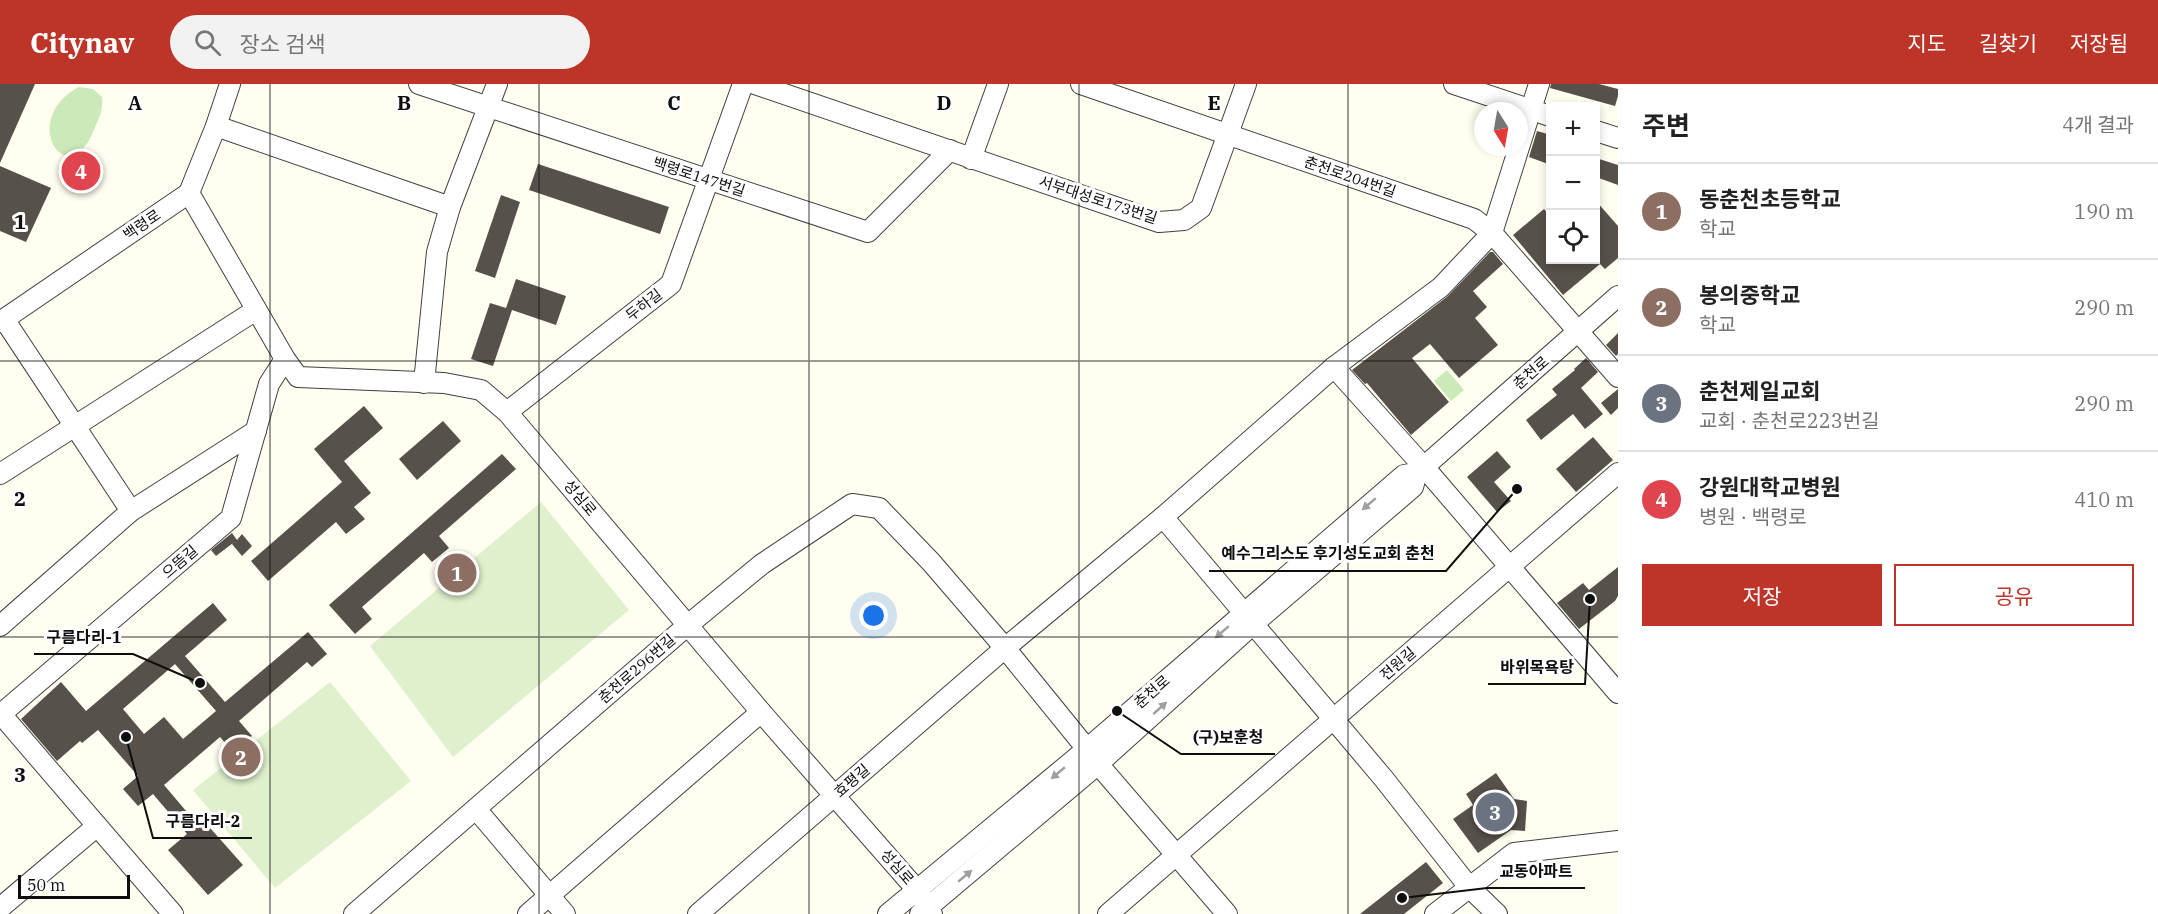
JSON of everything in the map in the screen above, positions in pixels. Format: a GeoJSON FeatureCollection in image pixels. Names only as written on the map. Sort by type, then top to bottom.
{"type":"FeatureCollection","features":[{"type":"Feature","properties":{"kind":"street"},"geometry":{"type":"LineString","coordinates":[[189,193],[230,84]]}},
{"type":"Feature","properties":{"kind":"street","name":"백령로147번길"},"geometry":{"type":"LineString","coordinates":[[419,84],[868,232],[950,150]]}},
{"type":"Feature","properties":{"kind":"street"},"geometry":{"type":"LineString","coordinates":[[424,383],[437,252],[450,207],[496,84]]}},
{"type":"Feature","properties":{"kind":"street","name":"두하길"},"geometry":{"type":"LineString","coordinates":[[507,412],[670,284],[743,84]]}},
{"type":"Feature","properties":{"kind":"street","name":"서부대성로173번길"},"geometry":{"type":"LineString","coordinates":[[755,84],[1159,222],[1184,220],[1201,208],[1246,84]]}},
{"type":"Feature","properties":{"kind":"street"},"geometry":{"type":"LineString","coordinates":[[971,159],[998,84]]}},
{"type":"Feature","properties":{"kind":"street","name":"춘천로204번길"},"geometry":{"type":"LineString","coordinates":[[1081,84],[1474,219],[1492,233],[1618,377]]}},
{"type":"Feature","properties":{"kind":"street"},"geometry":{"type":"LineString","coordinates":[[1454,84],[1546,114]]}},
{"type":"Feature","properties":{"kind":"street","name":"효평길"},"geometry":{"type":"LineString","coordinates":[[699,914],[1005,648],[1163,517],[1334,367],[1441,287],[1492,233],[1539,84]]}},
{"type":"Feature","properties":{"kind":"street"},"geometry":{"type":"LineString","coordinates":[[216,126],[450,207]]}},
{"type":"Feature","properties":{"kind":"street"},"geometry":{"type":"LineString","coordinates":[[1600,132],[1618,138]]}},
{"type":"Feature","properties":{"kind":"street","name":"성심로"},"geometry":{"type":"LineString","coordinates":[[189,193],[285,359],[298,377],[444,383],[481,390],[507,412],[761,712],[916,890],[927,912]]}},
{"type":"Feature","properties":{"kind":"street","name":"백령로"},"geometry":{"type":"LineString","coordinates":[[2,321],[189,193]]}},
{"type":"Feature","properties":{"kind":"street","name":"춘천로"},"geometry":{"type":"LineString","coordinates":[[927,912],[1093,756],[1247,619],[1413,487],[1420,470],[1618,296]]}},
{"type":"Feature","properties":{"kind":"street"},"geometry":{"type":"LineString","coordinates":[[0,474],[256,310]]}},
{"type":"Feature","properties":{"kind":"street"},"geometry":{"type":"LineString","coordinates":[[2,321],[131,511]]}},
{"type":"Feature","properties":{"kind":"street","name":"으뜸길"},"geometry":{"type":"LineString","coordinates":[[0,714],[231,518],[269,384],[285,359]]}},
{"type":"Feature","properties":{"kind":"street"},"geometry":{"type":"LineString","coordinates":[[1334,367],[1420,470],[1511,567],[1618,693]]}},
{"type":"Feature","properties":{"kind":"street"},"geometry":{"type":"LineString","coordinates":[[0,626],[131,511],[256,431]]}},
{"type":"Feature","properties":{"kind":"street","name":"전원길"},"geometry":{"type":"LineString","coordinates":[[1108,914],[1618,473]]}},
{"type":"Feature","properties":{"kind":"street","name":"춘천로296번길"},"geometry":{"type":"LineString","coordinates":[[354,914],[688,625],[762,564],[852,504],[879,508],[931,562],[1005,648]]}},
{"type":"Feature","properties":{"kind":"street"},"geometry":{"type":"LineString","coordinates":[[1163,517],[1334,720],[1469,886],[1497,914]]}},
{"type":"Feature","properties":{"kind":"street"},"geometry":{"type":"LineString","coordinates":[[1005,648],[1227,914]]}},
{"type":"Feature","properties":{"kind":"street"},"geometry":{"type":"LineString","coordinates":[[528,914],[761,712]]}},
{"type":"Feature","properties":{"kind":"street"},"geometry":{"type":"LineString","coordinates":[[0,714],[173,914]]}},
{"type":"Feature","properties":{"kind":"street","name":"춘천로"},"geometry":{"type":"LineString","coordinates":[[888,914],[916,890],[1093,756]]}},
{"type":"Feature","properties":{"kind":"street"},"geometry":{"type":"LineString","coordinates":[[476,809],[565,914]]}},
{"type":"Feature","properties":{"kind":"street"},"geometry":{"type":"LineString","coordinates":[[0,908],[97,826]]}},
{"type":"Feature","properties":{"kind":"street"},"geometry":{"type":"LineString","coordinates":[[1436,914],[1514,853],[1618,841]]}},
{"type":"Feature","properties":{"kind":"green space"},"geometry":{"type":"Polygon","coordinates":[[[79,87],[93,89],[102,97],[102,106],[93,132],[82,149],[71,156],[61,153],[53,145],[50,132],[52,116],[61,101],[79,87]]]}},
{"type":"Feature","properties":{"kind":"green space"},"geometry":{"type":"Polygon","coordinates":[[[1447,370],[1464,390],[1451,401],[1434,381],[1447,370]]]}},
{"type":"Feature","properties":{"kind":"green space"},"geometry":{"type":"Polygon","coordinates":[[[541,502],[629,610],[453,757],[370,646],[541,502]]]}},
{"type":"Feature","properties":{"kind":"green space"},"geometry":{"type":"Polygon","coordinates":[[[330,682],[411,781],[275,888],[193,790],[330,682]]]}},
{"type":"Feature","properties":{"kind":"building"},"geometry":{"type":"Polygon","coordinates":[[[0,84],[35,84],[0,163],[0,84]]]}},
{"type":"Feature","properties":{"kind":"building"},"geometry":{"type":"Polygon","coordinates":[[[1551,84],[1599,84],[1618,89],[1618,96],[1615,106],[1550,88],[1551,84]]]}},
{"type":"Feature","properties":{"kind":"building"},"geometry":{"type":"Polygon","coordinates":[[[1537,131],[1546,134],[1546,163],[1529,157],[1537,131]]]}},
{"type":"Feature","properties":{"kind":"building"},"geometry":{"type":"Polygon","coordinates":[[[1600,159],[1618,165],[1618,185],[1600,178],[1600,159]]]}},
{"type":"Feature","properties":{"kind":"building"},"geometry":{"type":"Polygon","coordinates":[[[538,164],[669,207],[660,234],[529,190],[538,164]]]}},
{"type":"Feature","properties":{"kind":"building"},"geometry":{"type":"Polygon","coordinates":[[[0,166],[51,188],[26,242],[0,231],[0,166]]]}},
{"type":"Feature","properties":{"kind":"building"},"geometry":{"type":"Polygon","coordinates":[[[501,195],[520,202],[495,278],[475,271],[501,195]]]}},
{"type":"Feature","properties":{"kind":"building"},"geometry":{"type":"Polygon","coordinates":[[[1600,206],[1618,226],[1618,258],[1605,269],[1600,264],[1600,206]]]}},
{"type":"Feature","properties":{"kind":"building"},"geometry":{"type":"Polygon","coordinates":[[[1544,209],[1546,211],[1546,264],[1600,264],[1563,295],[1513,235],[1544,209]]]}},
{"type":"Feature","properties":{"kind":"building"},"geometry":{"type":"Polygon","coordinates":[[[1490,252],[1493,252],[1503,264],[1473,291],[1487,307],[1475,318],[1498,345],[1459,378],[1430,344],[1412,358],[1449,402],[1411,435],[1367,383],[1365,384],[1352,370],[1448,296],[1490,252]]]}},
{"type":"Feature","properties":{"kind":"building"},"geometry":{"type":"Polygon","coordinates":[[[516,279],[566,296],[556,325],[512,310],[493,366],[471,359],[490,303],[506,308],[516,279]]]}},
{"type":"Feature","properties":{"kind":"building"},"geometry":{"type":"Polygon","coordinates":[[[1618,333],[1618,354],[1616,356],[1606,345],[1618,333]]]}},
{"type":"Feature","properties":{"kind":"building"},"geometry":{"type":"Polygon","coordinates":[[[1586,358],[1598,372],[1581,388],[1603,414],[1585,429],[1573,414],[1541,440],[1526,420],[1557,395],[1552,389],[1586,358]]]}},
{"type":"Feature","properties":{"kind":"building"},"geometry":{"type":"Polygon","coordinates":[[[1618,389],[1618,408],[1611,415],[1601,403],[1618,389]]]}},
{"type":"Feature","properties":{"kind":"building"},"geometry":{"type":"Polygon","coordinates":[[[364,406],[383,428],[344,461],[371,493],[354,507],[365,519],[346,534],[336,522],[268,581],[251,561],[342,482],[314,449],[364,406]]]}},
{"type":"Feature","properties":{"kind":"building"},"geometry":{"type":"Polygon","coordinates":[[[443,421],[461,441],[417,480],[399,459],[443,421]]]}},
{"type":"Feature","properties":{"kind":"building"},"geometry":{"type":"Polygon","coordinates":[[[1593,437],[1613,460],[1576,492],[1556,469],[1593,437]]]}},
{"type":"Feature","properties":{"kind":"building"},"geometry":{"type":"Polygon","coordinates":[[[1497,451],[1511,467],[1494,482],[1511,501],[1497,512],[1467,477],[1497,451]]]}},
{"type":"Feature","properties":{"kind":"building"},"geometry":{"type":"Polygon","coordinates":[[[502,454],[516,469],[439,536],[449,548],[432,562],[424,553],[362,607],[372,619],[355,634],[329,605],[502,454]]]}},
{"type":"Feature","properties":{"kind":"building"},"geometry":{"type":"Polygon","coordinates":[[[232,533],[237,540],[216,556],[211,550],[232,533]]]}},
{"type":"Feature","properties":{"kind":"building"},"geometry":{"type":"Polygon","coordinates":[[[242,534],[252,546],[242,556],[232,544],[242,534]]]}},
{"type":"Feature","properties":{"kind":"building"},"geometry":{"type":"Polygon","coordinates":[[[1618,567],[1618,596],[1615,601],[1579,629],[1557,603],[1583,583],[1589,590],[1618,567]]]}},
{"type":"Feature","properties":{"kind":"building"},"geometry":{"type":"Polygon","coordinates":[[[213,603],[227,620],[185,656],[225,702],[308,632],[327,654],[312,667],[307,662],[239,721],[252,736],[233,752],[220,737],[164,785],[198,825],[203,820],[243,865],[208,895],[168,850],[187,834],[153,794],[138,806],[123,789],[138,776],[98,730],[82,743],[80,741],[57,761],[21,719],[61,682],[86,711],[213,603]],[[175,664],[123,709],[144,734],[164,717],[183,739],[216,711],[175,664]]]}},
{"type":"Feature","properties":{"kind":"building"},"geometry":{"type":"Polygon","coordinates":[[[1496,773],[1514,799],[1527,801],[1525,831],[1511,830],[1478,853],[1453,819],[1473,805],[1466,794],[1496,773]]]}},
{"type":"Feature","properties":{"kind":"building"},"geometry":{"type":"Polygon","coordinates":[[[1426,862],[1443,883],[1404,914],[1360,914],[1426,862]]]}},
{"type":"Feature","properties":{"kind":"place","name":"강원대학교병원"},"geometry":{"type":"Point","coordinates":[81,171]}},
{"type":"Feature","properties":{"kind":"place","name":"예수그리스도 후기성도교회 춘천"},"geometry":{"type":"Point","coordinates":[1517,489]}},
{"type":"Feature","properties":{"kind":"place","name":"동춘천초등학교"},"geometry":{"type":"Point","coordinates":[457,573]}},
{"type":"Feature","properties":{"kind":"place","name":"바위목욕탕"},"geometry":{"type":"Point","coordinates":[1590,599]}},
{"type":"Feature","properties":{"kind":"place","name":"구름다리-1"},"geometry":{"type":"Point","coordinates":[200,683]}},
{"type":"Feature","properties":{"kind":"place","name":"(구)보훈청"},"geometry":{"type":"Point","coordinates":[1117,711]}},
{"type":"Feature","properties":{"kind":"place","name":"구름다리-2"},"geometry":{"type":"Point","coordinates":[126,737]}},
{"type":"Feature","properties":{"kind":"place","name":"봉의중학교"},"geometry":{"type":"Point","coordinates":[241,757]}},
{"type":"Feature","properties":{"kind":"place","name":"춘천제일교회"},"geometry":{"type":"Point","coordinates":[1495,812]}},
{"type":"Feature","properties":{"kind":"place","name":"교동아파트"},"geometry":{"type":"Point","coordinates":[1402,898]}}]}
